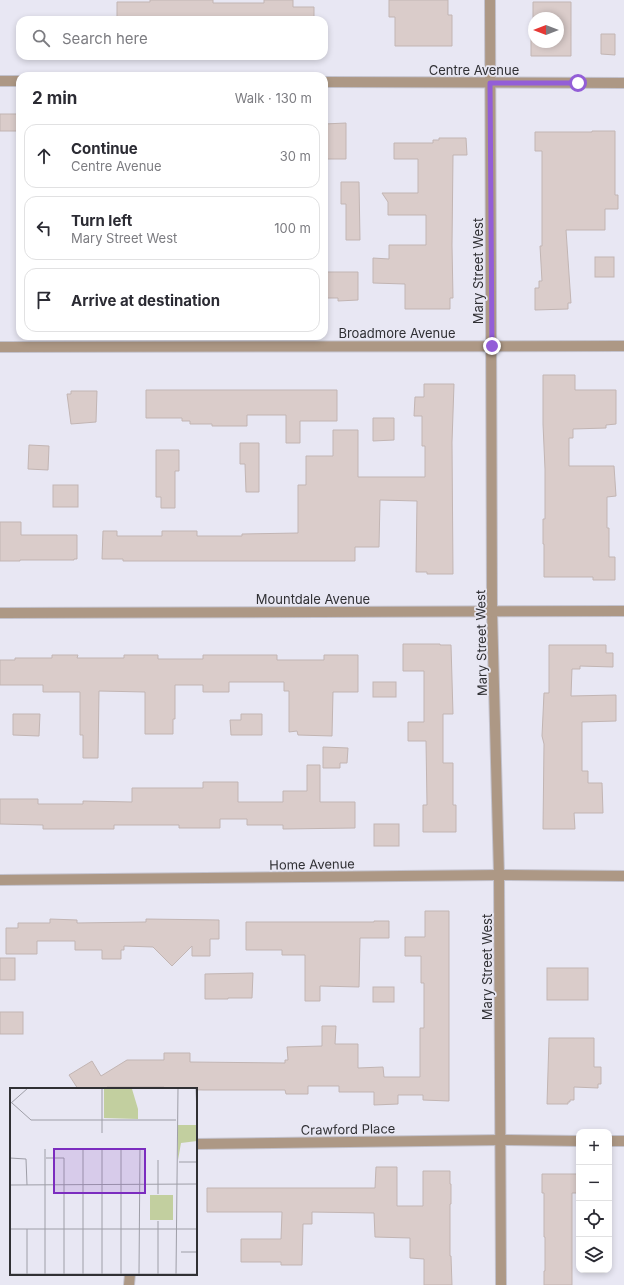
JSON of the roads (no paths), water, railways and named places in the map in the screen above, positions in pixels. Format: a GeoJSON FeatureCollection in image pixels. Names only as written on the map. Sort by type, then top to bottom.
{"type":"FeatureCollection","features":[{"type":"Feature","properties":{"kind":"street","name":"Mary Street West"},"geometry":{"type":"LineString","coordinates":[[490,0],[492,611],[499,875],[501,1285]]}},
{"type":"Feature","properties":{"kind":"street"},"geometry":{"type":"LineString","coordinates":[[0,81],[16,81]]}},
{"type":"Feature","properties":{"kind":"street","name":"Centre Avenue"},"geometry":{"type":"LineString","coordinates":[[328,82],[624,83]]}},
{"type":"Feature","properties":{"kind":"street","name":"Broadmore Avenue"},"geometry":{"type":"LineString","coordinates":[[1,347],[624,346]]}},
{"type":"Feature","properties":{"kind":"street","name":"Mountdale Avenue"},"geometry":{"type":"LineString","coordinates":[[1,613],[624,611]]}},
{"type":"Feature","properties":{"kind":"street","name":"Home Avenue"},"geometry":{"type":"LineString","coordinates":[[1,880],[499,875],[624,876]]}},
{"type":"Feature","properties":{"kind":"street","name":"Crawford Place"},"geometry":{"type":"LineString","coordinates":[[197,1144],[501,1140],[576,1141]]}},
{"type":"Feature","properties":{"kind":"street"},"geometry":{"type":"LineString","coordinates":[[612,1141],[624,1141]]}},
{"type":"Feature","properties":{"kind":"street"},"geometry":{"type":"LineString","coordinates":[[129,1285],[130,1275]]}}]}
